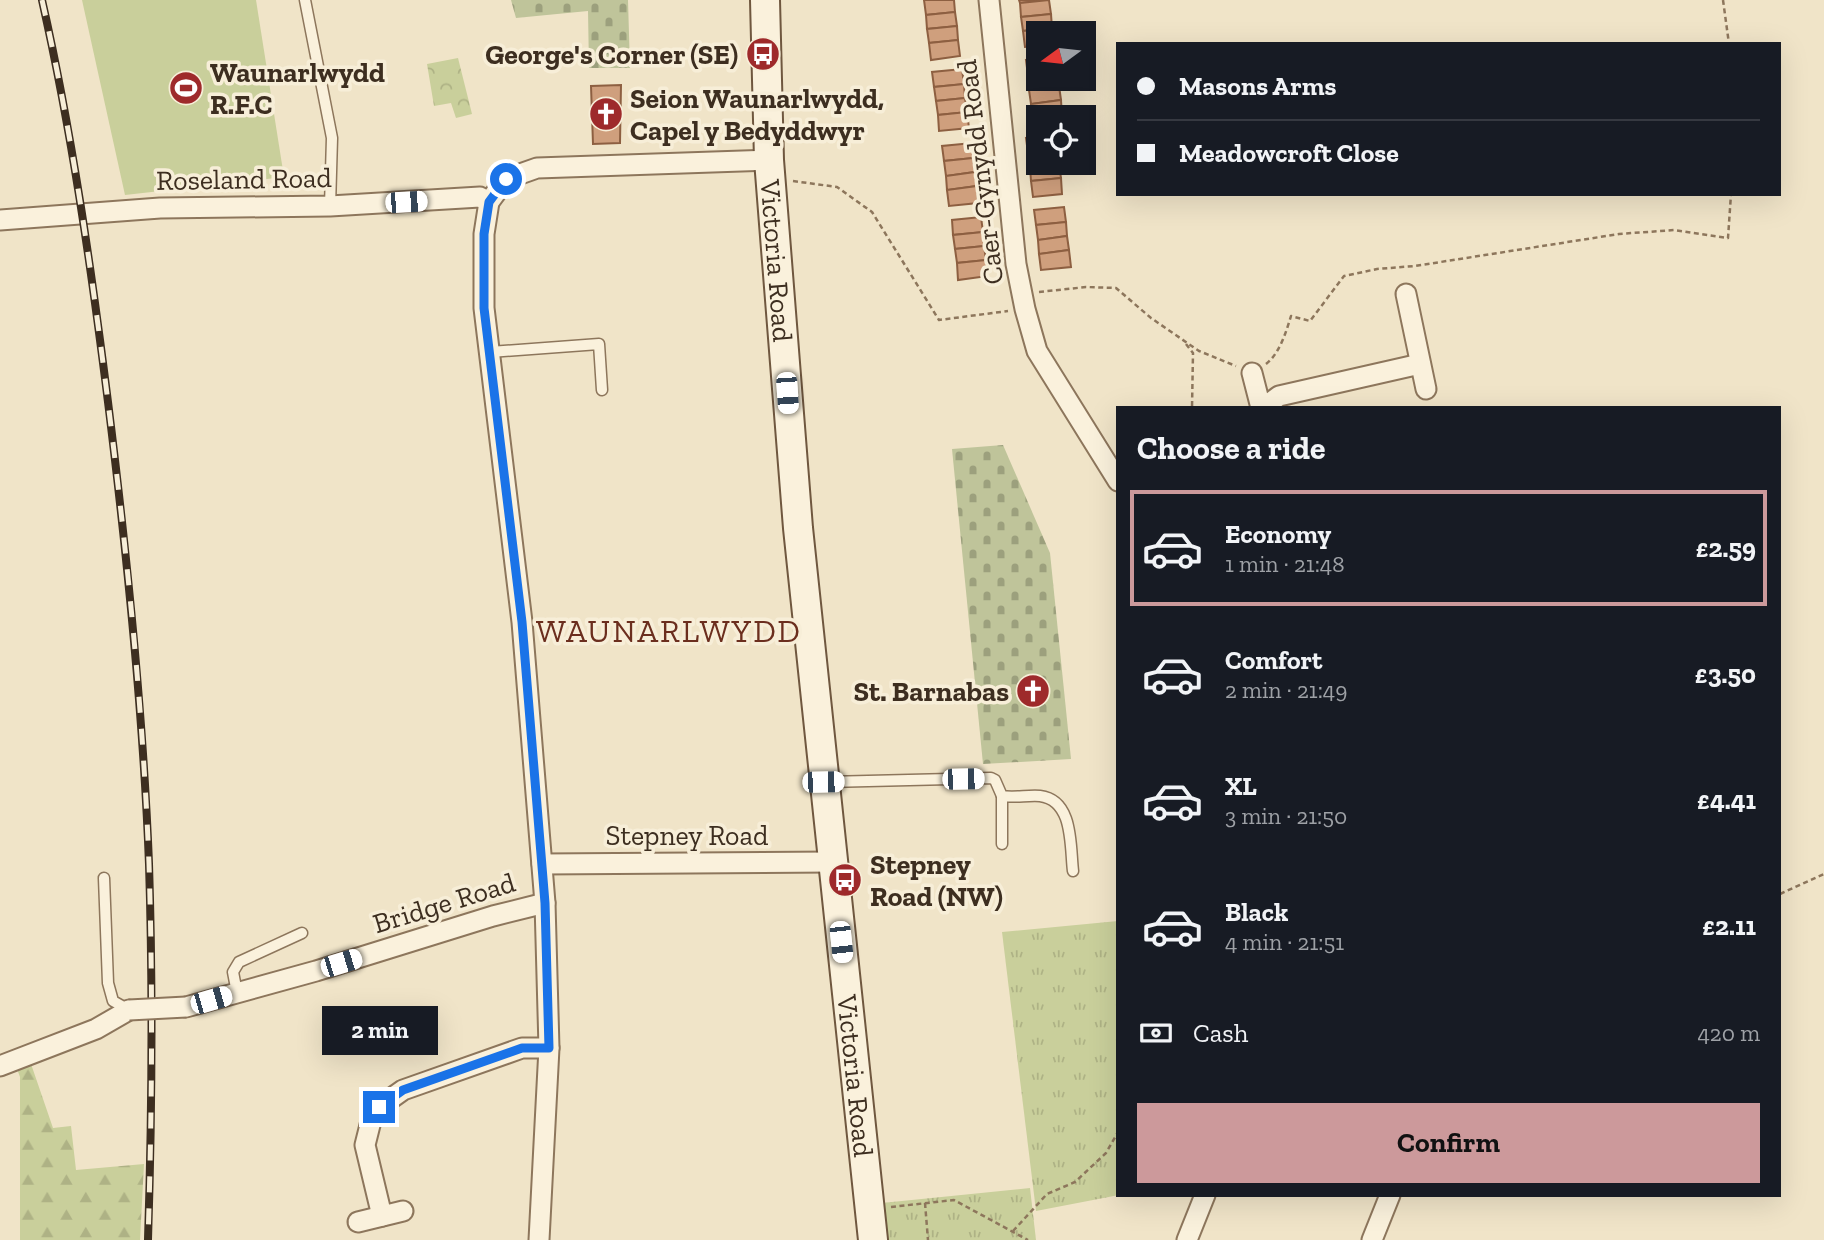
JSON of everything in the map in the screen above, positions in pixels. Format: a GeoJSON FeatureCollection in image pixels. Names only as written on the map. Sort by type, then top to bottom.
{"type":"FeatureCollection","features":[{"type":"Feature","properties":{"kind":"main road","name":"Victoria Road"},"geometry":{"type":"LineString","coordinates":[[765,0],[770,169],[798,528],[873,1240]]}},
{"type":"Feature","properties":{"kind":"street","name":"Caer-Gynydd Road"},"geometry":{"type":"LineString","coordinates":[[989,0],[1016,264],[1023,301],[1037,351],[1116,478]]}},
{"type":"Feature","properties":{"kind":"street"},"geometry":{"type":"LineString","coordinates":[[539,1240],[549,1048],[545,903],[522,622],[484,308],[484,234],[489,202],[506,179],[537,168],[770,169]]}},
{"type":"Feature","properties":{"kind":"street","name":"Roseland Road"},"geometry":{"type":"LineString","coordinates":[[0,220],[160,208],[330,206],[481,197],[489,202]]}},
{"type":"Feature","properties":{"kind":"street"},"geometry":{"type":"LineString","coordinates":[[1406,294],[1426,388]]}},
{"type":"Feature","properties":{"kind":"street"},"geometry":{"type":"LineString","coordinates":[[1265,406],[1279,396],[1420,364]]}},
{"type":"Feature","properties":{"kind":"street"},"geometry":{"type":"LineString","coordinates":[[1251,369],[1261,406]]}},
{"type":"Feature","properties":{"kind":"street","name":"Stepney Road"},"geometry":{"type":"LineString","coordinates":[[542,864],[832,862]]}},
{"type":"Feature","properties":{"kind":"street","name":"Bridge Road"},"geometry":{"type":"LineString","coordinates":[[0,1066],[96,1029],[129,1010],[186,1007],[545,903]]}},
{"type":"Feature","properties":{"kind":"street"},"geometry":{"type":"LineString","coordinates":[[382,1216],[365,1145],[371,1121],[379,1107],[403,1090],[522,1048],[549,1048]]}},
{"type":"Feature","properties":{"kind":"street"},"geometry":{"type":"LineString","coordinates":[[1186,1240],[1204,1197]]}},
{"type":"Feature","properties":{"kind":"street"},"geometry":{"type":"LineString","coordinates":[[1371,1240],[1389,1197]]}},
{"type":"Feature","properties":{"kind":"street"},"geometry":{"type":"LineString","coordinates":[[358,1222],[403,1211]]}},
{"type":"Feature","properties":{"kind":"lane"},"geometry":{"type":"LineString","coordinates":[[304,0],[332,138],[330,206]]}},
{"type":"Feature","properties":{"kind":"lane"},"geometry":{"type":"LineString","coordinates":[[490,352],[599,344],[602,390]]}},
{"type":"Feature","properties":{"kind":"lane"},"geometry":{"type":"LineString","coordinates":[[823,782],[991,778],[995,780],[1002,796],[1002,844]]}},
{"type":"Feature","properties":{"kind":"lane"},"geometry":{"type":"LineString","coordinates":[[1002,796],[1040,796],[1057,803],[1068,827],[1073,871]]}},
{"type":"Feature","properties":{"kind":"lane"},"geometry":{"type":"LineString","coordinates":[[104,878],[108,983],[113,1001],[129,1010]]}},
{"type":"Feature","properties":{"kind":"lane"},"geometry":{"type":"LineString","coordinates":[[237,993],[233,972],[239,962],[302,933]]}},
{"type":"Feature","properties":{"kind":"path"},"geometry":{"type":"LineString","coordinates":[[1723,0],[1729,42]]}},
{"type":"Feature","properties":{"kind":"path"},"geometry":{"type":"LineString","coordinates":[[770,169],[836,187],[872,212],[939,320],[1086,287],[1116,288],[1151,318],[1199,351],[1251,369],[1272,360],[1291,316],[1310,321],[1344,276],[1619,234],[1674,230],[1728,238],[1731,196]]}},
{"type":"Feature","properties":{"kind":"path"},"geometry":{"type":"LineString","coordinates":[[1182,339],[1193,353],[1192,406]]}},
{"type":"Feature","properties":{"kind":"path"},"geometry":{"type":"LineString","coordinates":[[1781,894],[1824,874]]}},
{"type":"Feature","properties":{"kind":"path"},"geometry":{"type":"LineString","coordinates":[[1013,1231],[1047,1194],[1075,1182],[1083,1175],[1106,1153],[1116,1136]]}},
{"type":"Feature","properties":{"kind":"path"},"geometry":{"type":"LineString","coordinates":[[870,1209],[954,1200],[1028,1240]]}},
{"type":"Feature","properties":{"kind":"path"},"geometry":{"type":"LineString","coordinates":[[925,1203],[928,1240]]}},
{"type":"Feature","properties":{"kind":"green space","name":"Waunarlwydd R.F.C"},"geometry":{"type":"Polygon","coordinates":[[[82,0],[256,0],[284,177],[125,195],[82,0]]]}},
{"type":"Feature","properties":{"kind":"green space"},"geometry":{"type":"Polygon","coordinates":[[[511,0],[628,0],[630,68],[589,68],[588,11],[516,18],[511,0]]]}},
{"type":"Feature","properties":{"kind":"green space"},"geometry":{"type":"Polygon","coordinates":[[[458,58],[472,114],[456,118],[451,103],[434,106],[427,64],[458,58]]]}},
{"type":"Feature","properties":{"kind":"green space"},"geometry":{"type":"Polygon","coordinates":[[[1003,445],[1050,553],[1071,759],[983,764],[952,449],[1003,445]]]}},
{"type":"Feature","properties":{"kind":"green space"},"geometry":{"type":"Polygon","coordinates":[[[1116,921],[1116,1196],[1036,1211],[1002,932],[1116,921]]]}},
{"type":"Feature","properties":{"kind":"green space"},"geometry":{"type":"Polygon","coordinates":[[[30,1061],[53,1128],[71,1126],[76,1170],[144,1164],[140,1240],[20,1240],[20,1077],[16,1066],[30,1061]]]}},
{"type":"Feature","properties":{"kind":"green space"},"geometry":{"type":"Polygon","coordinates":[[[1030,1188],[1036,1240],[886,1240],[882,1203],[1030,1188]]]}},
{"type":"Feature","properties":{"kind":"building"},"geometry":{"type":"Polygon","coordinates":[[[924,0],[954,0],[955,12],[926,15],[924,0]]]}},
{"type":"Feature","properties":{"kind":"building"},"geometry":{"type":"Polygon","coordinates":[[[1019,0],[1049,0],[1020,3],[1019,0]]]}},
{"type":"Feature","properties":{"kind":"building"},"geometry":{"type":"Polygon","coordinates":[[[1049,0],[1051,14],[1021,17],[1020,3],[1049,0]]]}},
{"type":"Feature","properties":{"kind":"building"},"geometry":{"type":"Polygon","coordinates":[[[955,12],[957,26],[927,29],[926,15],[955,12]]]}},
{"type":"Feature","properties":{"kind":"building"},"geometry":{"type":"Polygon","coordinates":[[[1051,14],[1052,21],[1026,21],[1026,31],[1023,31],[1021,17],[1051,14]]]}},
{"type":"Feature","properties":{"kind":"building"},"geometry":{"type":"Polygon","coordinates":[[[957,26],[958,40],[929,43],[927,29],[957,26]]]}},
{"type":"Feature","properties":{"kind":"building"},"geometry":{"type":"Polygon","coordinates":[[[1023,31],[1026,31],[1026,47],[1025,47],[1023,31]]]}},
{"type":"Feature","properties":{"kind":"building"},"geometry":{"type":"Polygon","coordinates":[[[958,40],[960,56],[931,60],[929,43],[958,40]]]}},
{"type":"Feature","properties":{"kind":"building"},"geometry":{"type":"Polygon","coordinates":[[[962,69],[964,84],[934,87],[932,72],[962,69]]]}},
{"type":"Feature","properties":{"kind":"building"},"geometry":{"type":"Polygon","coordinates":[[[964,84],[965,98],[936,101],[934,87],[964,84]]]}},
{"type":"Feature","properties":{"kind":"building","name":"Seion Waunarlwydd, Capel y Bedyddwyr"},"geometry":{"type":"Polygon","coordinates":[[[621,85],[620,143],[593,144],[591,86],[621,85]]]}},
{"type":"Feature","properties":{"kind":"building"},"geometry":{"type":"Polygon","coordinates":[[[1029,91],[1060,91],[1061,100],[1031,104],[1029,91]]]}},
{"type":"Feature","properties":{"kind":"building"},"geometry":{"type":"Polygon","coordinates":[[[965,98],[967,112],[938,115],[936,101],[965,98]]]}},
{"type":"Feature","properties":{"kind":"building"},"geometry":{"type":"Polygon","coordinates":[[[1061,100],[1061,105],[1031,105],[1061,100]]]}},
{"type":"Feature","properties":{"kind":"building"},"geometry":{"type":"Polygon","coordinates":[[[967,112],[969,128],[939,131],[938,115],[967,112]]]}},
{"type":"Feature","properties":{"kind":"building"},"geometry":{"type":"Polygon","coordinates":[[[972,143],[973,158],[944,161],[942,146],[972,143]]]}},
{"type":"Feature","properties":{"kind":"building"},"geometry":{"type":"Polygon","coordinates":[[[973,158],[975,172],[946,176],[944,161],[973,158]]]}},
{"type":"Feature","properties":{"kind":"building"},"geometry":{"type":"Polygon","coordinates":[[[975,172],[977,186],[947,190],[946,176],[975,172]]]}},
{"type":"Feature","properties":{"kind":"building"},"geometry":{"type":"Polygon","coordinates":[[[1031,175],[1061,175],[1061,178],[1031,181],[1031,175]]]}},
{"type":"Feature","properties":{"kind":"building"},"geometry":{"type":"Polygon","coordinates":[[[1061,178],[1062,194],[1033,197],[1031,181],[1061,178]]]}},
{"type":"Feature","properties":{"kind":"building"},"geometry":{"type":"Polygon","coordinates":[[[977,186],[978,203],[949,206],[947,190],[977,186]]]}},
{"type":"Feature","properties":{"kind":"building"},"geometry":{"type":"Polygon","coordinates":[[[1064,207],[1066,222],[1036,225],[1034,210],[1064,207]]]}},
{"type":"Feature","properties":{"kind":"building"},"geometry":{"type":"Polygon","coordinates":[[[981,217],[983,232],[953,235],[952,220],[981,217]]]}},
{"type":"Feature","properties":{"kind":"building"},"geometry":{"type":"Polygon","coordinates":[[[1066,222],[1067,236],[1038,240],[1036,225],[1066,222]]]}},
{"type":"Feature","properties":{"kind":"building"},"geometry":{"type":"Polygon","coordinates":[[[983,232],[984,246],[955,249],[953,235],[983,232]]]}},
{"type":"Feature","properties":{"kind":"building"},"geometry":{"type":"Polygon","coordinates":[[[1067,236],[1069,250],[1039,254],[1038,240],[1067,236]]]}},
{"type":"Feature","properties":{"kind":"building"},"geometry":{"type":"Polygon","coordinates":[[[984,246],[986,260],[957,263],[955,249],[984,246]]]}},
{"type":"Feature","properties":{"kind":"building"},"geometry":{"type":"Polygon","coordinates":[[[1069,250],[1071,267],[1041,270],[1039,254],[1069,250]]]}},
{"type":"Feature","properties":{"kind":"building"},"geometry":{"type":"Polygon","coordinates":[[[986,260],[988,276],[958,280],[957,263],[986,260]]]}},
{"type":"Feature","properties":{"kind":"railway"},"geometry":{"type":"LineString","coordinates":[[42,0],[72,150],[95,301],[122,517],[138,690],[149,864],[151,958],[148,1240]]}},
{"type":"Feature","properties":{"kind":"place","name":"George's Corner (SE)"},"geometry":{"type":"Point","coordinates":[763,54]}},
{"type":"Feature","properties":{"kind":"place","name":"Waunarlwydd R.F.C"},"geometry":{"type":"Point","coordinates":[186,88]}},
{"type":"Feature","properties":{"kind":"place","name":"Seion Waunarlwydd, Capel y Bedyddwyr"},"geometry":{"type":"Point","coordinates":[606,114]}},
{"type":"Feature","properties":{"kind":"place","name":"St. Barnabas"},"geometry":{"type":"Point","coordinates":[1033,691]}},
{"type":"Feature","properties":{"kind":"place","name":"Stepney Road (NW)"},"geometry":{"type":"Point","coordinates":[845,880]}},
{"type":"Feature","properties":{"kind":"district","name":"WAUNARLWYDD"},"geometry":{"type":"Point","coordinates":[669,631]}},
{"type":"Feature","properties":{"kind":"route"},"geometry":{"type":"LineString","coordinates":[[379,1107],[403,1090],[522,1048],[549,1048],[545,903],[522,622],[484,308],[484,234],[489,202],[506,179]]}}]}
